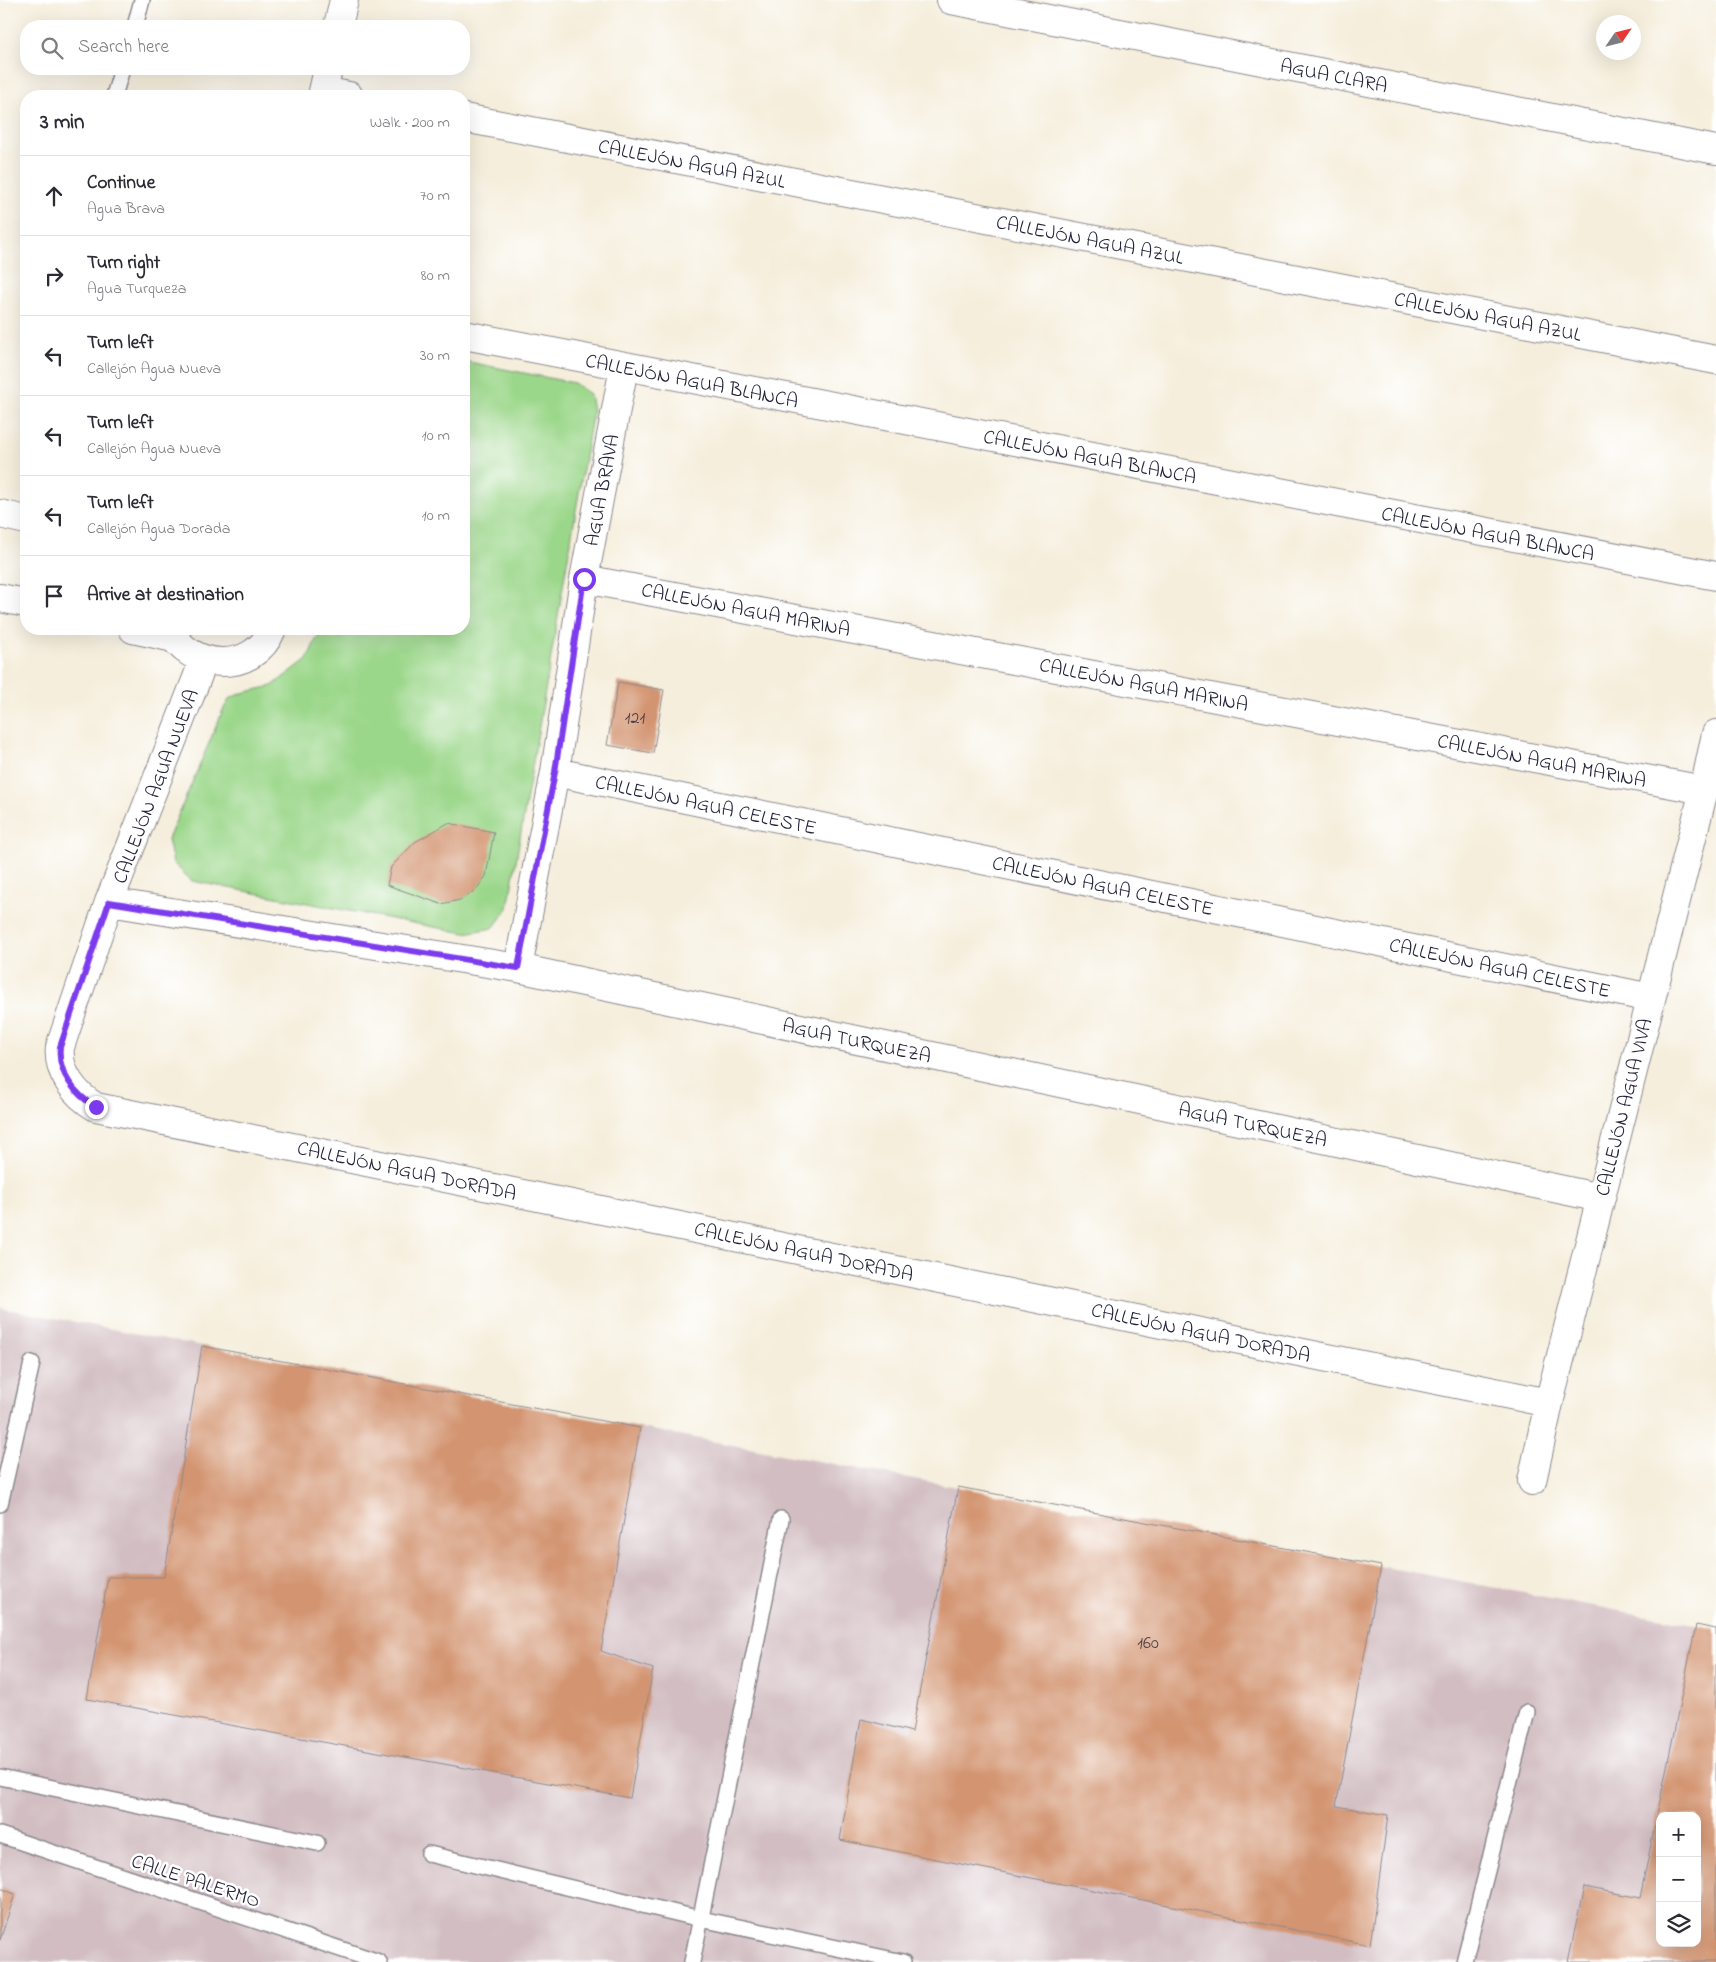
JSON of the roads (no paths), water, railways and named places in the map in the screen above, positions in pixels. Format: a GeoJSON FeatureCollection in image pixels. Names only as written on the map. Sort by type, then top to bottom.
{"type":"FeatureCollection","features":[{"type":"Feature","properties":{"kind":"street"},"geometry":{"type":"LineString","coordinates":[[339,20],[344,0]]}},
{"type":"Feature","properties":{"kind":"street","name":"AGUA CLARA"},"geometry":{"type":"LineString","coordinates":[[951,0],[1716,150]]}},
{"type":"Feature","properties":{"kind":"street","name":"CALLEJÓN AGUA AZUL"},"geometry":{"type":"LineString","coordinates":[[470,119],[1716,360]]}},
{"type":"Feature","properties":{"kind":"street","name":"CALLEJÓN AGUA BLANCA"},"geometry":{"type":"LineString","coordinates":[[470,336],[1716,576]]}},
{"type":"Feature","properties":{"kind":"street","name":"AGUA BRAVA"},"geometry":{"type":"LineString","coordinates":[[518,968],[555,772],[584,579],[624,367]]}},
{"type":"Feature","properties":{"kind":"street"},"geometry":{"type":"LineString","coordinates":[[0,514],[20,519]]}},
{"type":"Feature","properties":{"kind":"street","name":"CALLEJÓN AGUA MARINA"},"geometry":{"type":"LineString","coordinates":[[584,579],[1704,790]]}},
{"type":"Feature","properties":{"kind":"street"},"geometry":{"type":"LineString","coordinates":[[0,598],[20,602]]}},
{"type":"Feature","properties":{"kind":"street"},"geometry":{"type":"LineString","coordinates":[[172,635],[187,652],[204,660],[222,663],[241,660],[257,650],[270,635]]}},
{"type":"Feature","properties":{"kind":"street","name":"CALLEJÓN AGUA NUEVA"},"geometry":{"type":"LineString","coordinates":[[70,1082],[65,1075],[59,1057],[60,1047],[109,902],[204,660]]}},
{"type":"Feature","properties":{"kind":"street","name":"CALLEJÓN AGUA VIVA"},"geometry":{"type":"LineString","coordinates":[[1532,1480],[1548,1403],[1704,790],[1716,734]]}},
{"type":"Feature","properties":{"kind":"street","name":"CALLEJÓN AGUA CELESTE"},"geometry":{"type":"LineString","coordinates":[[555,772],[1651,998]]}},
{"type":"Feature","properties":{"kind":"street","name":"AGUA TURQUEZA"},"geometry":{"type":"LineString","coordinates":[[109,902],[518,968],[1601,1198]]}},
{"type":"Feature","properties":{"kind":"street","name":"CALLEJÓN AGUA DORADA"},"geometry":{"type":"LineString","coordinates":[[70,1082],[85,1101],[96,1107],[1548,1403]]}},
{"type":"Feature","properties":{"kind":"lane"},"geometry":{"type":"LineString","coordinates":[[137,20],[142,0]]}},
{"type":"Feature","properties":{"kind":"lane"},"geometry":{"type":"LineString","coordinates":[[116,90],[120,75]]}},
{"type":"Feature","properties":{"kind":"lane"},"geometry":{"type":"LineString","coordinates":[[0,1504],[32,1363]]}},
{"type":"Feature","properties":{"kind":"lane"},"geometry":{"type":"LineString","coordinates":[[692,1962],[781,1519]]}},
{"type":"Feature","properties":{"kind":"lane"},"geometry":{"type":"LineString","coordinates":[[1464,1962],[1528,1712]]}},
{"type":"Feature","properties":{"kind":"lane"},"geometry":{"type":"LineString","coordinates":[[0,1777],[317,1844]]}},
{"type":"Feature","properties":{"kind":"lane","name":"CALLE PALERMO"},"geometry":{"type":"LineString","coordinates":[[0,1836],[379,1962]]}},
{"type":"Feature","properties":{"kind":"lane"},"geometry":{"type":"LineString","coordinates":[[429,1854],[701,1919],[903,1962]]}}]}
